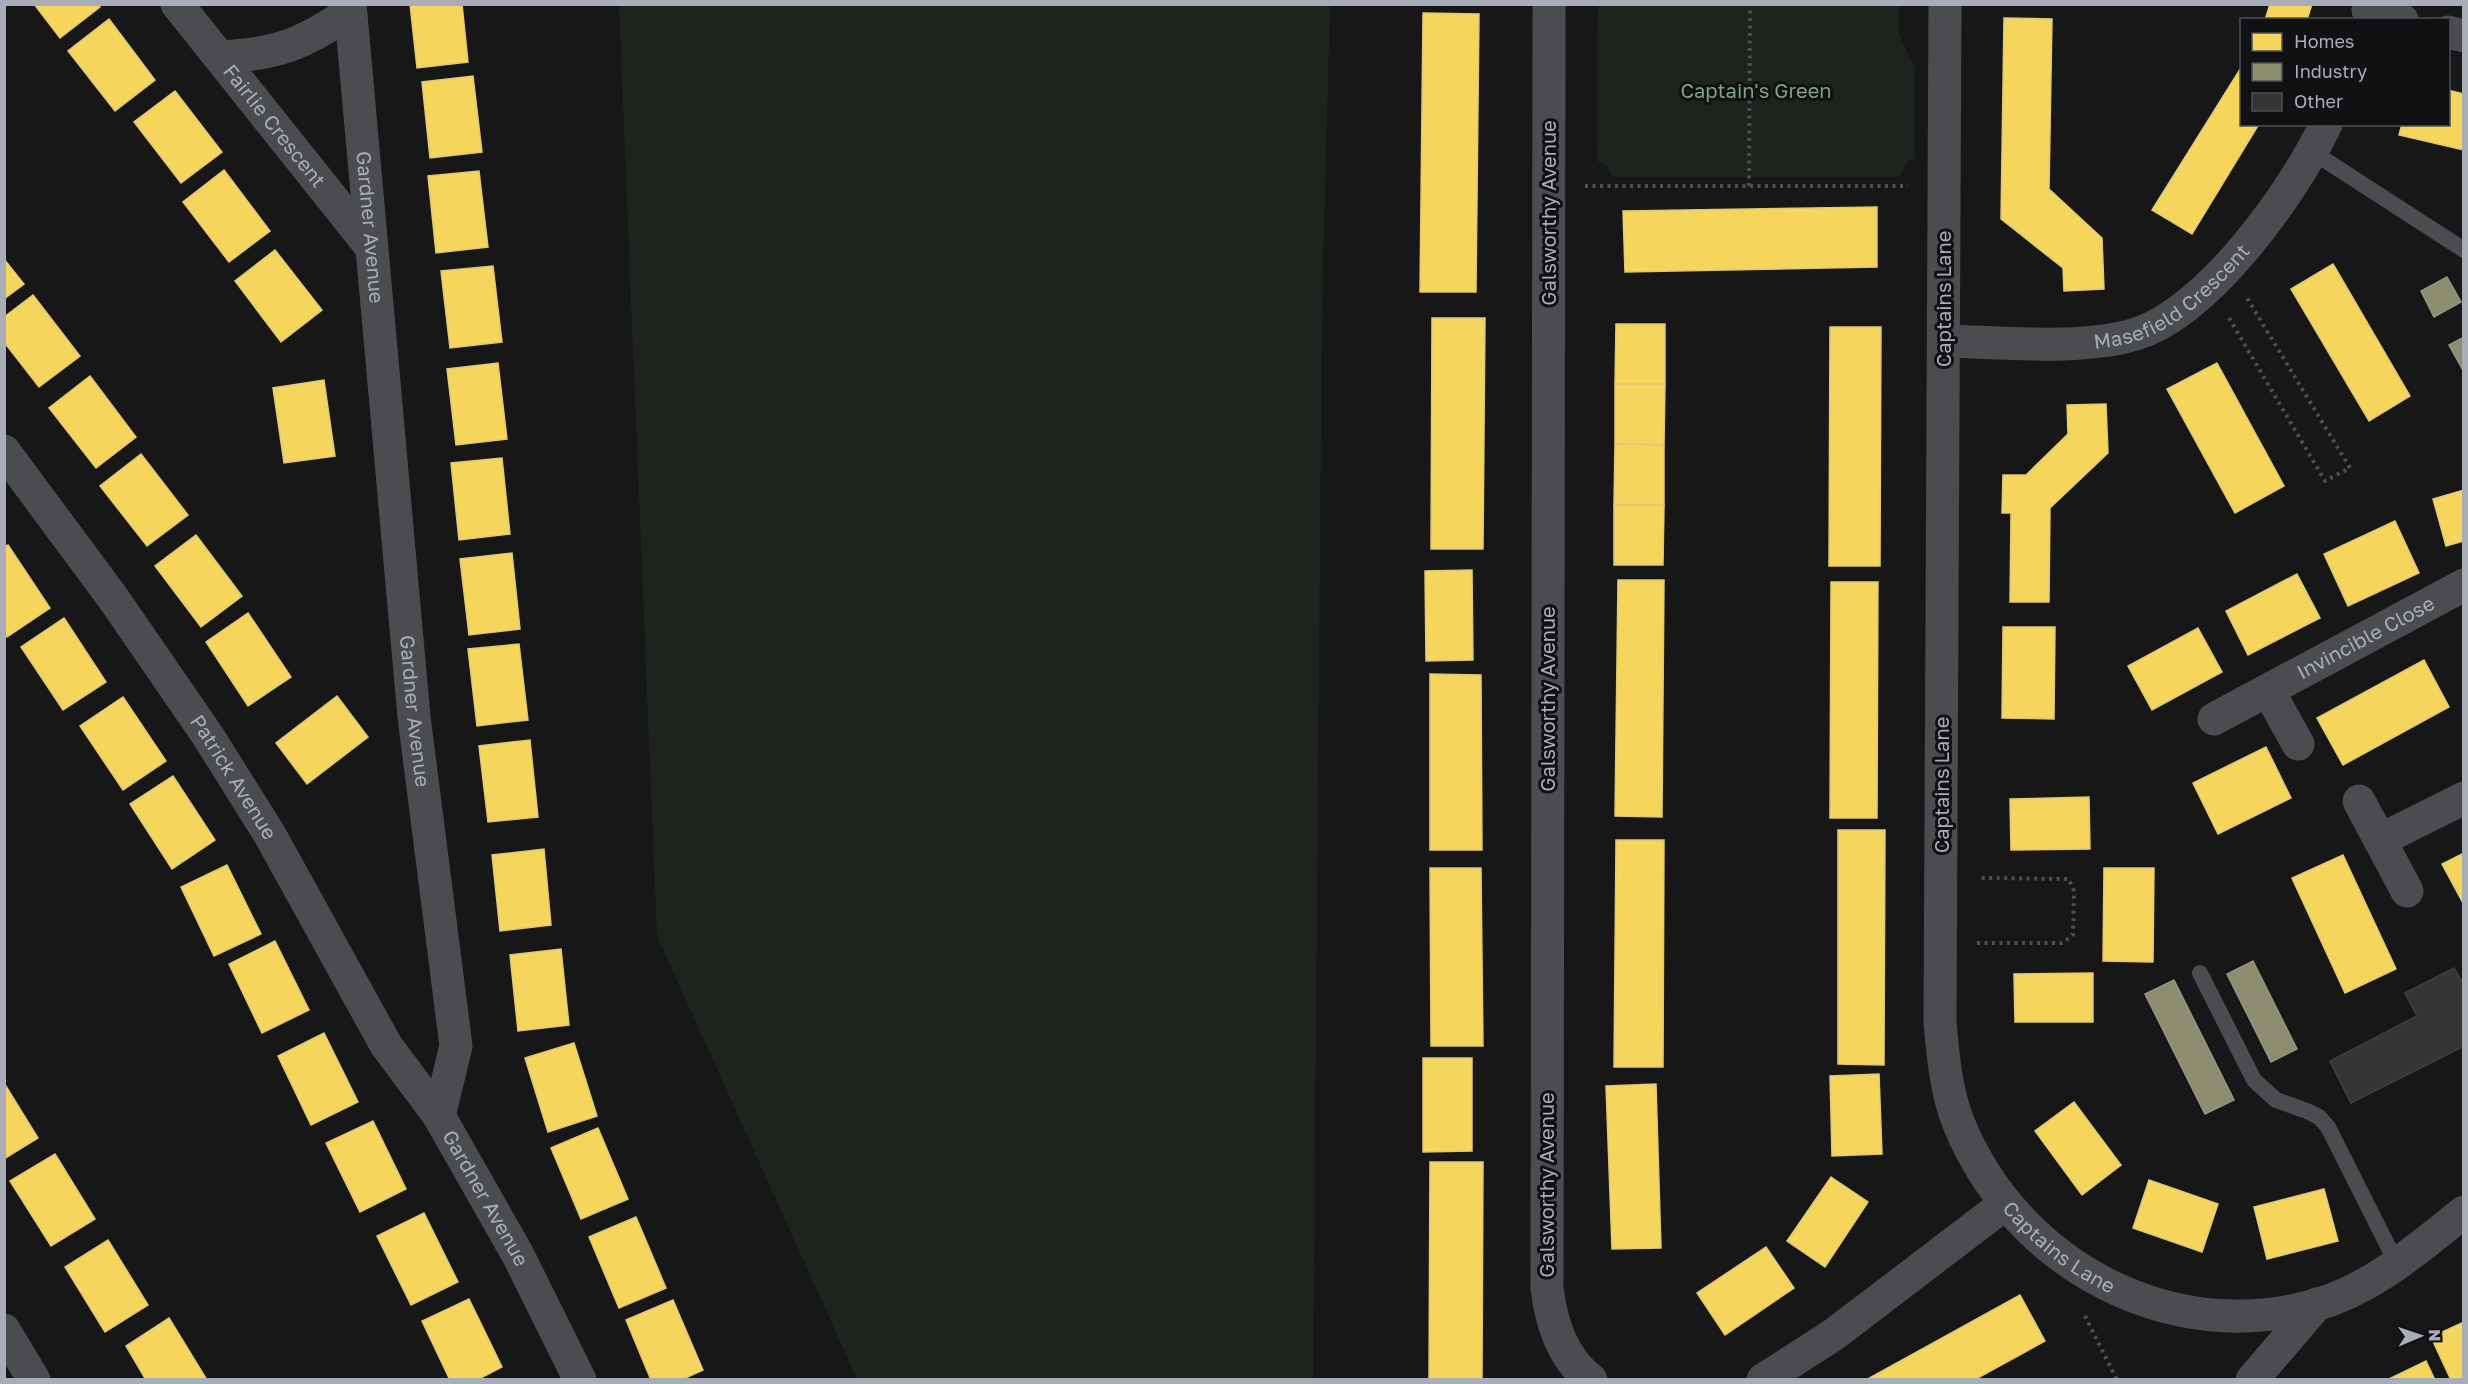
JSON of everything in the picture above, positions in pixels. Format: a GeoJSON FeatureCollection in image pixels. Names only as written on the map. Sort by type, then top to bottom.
{"type":"FeatureCollection","features":[{"type":"Feature","properties":{"kind":"street","name":"Fairlie Crescent"},"geometry":{"type":"LineString","coordinates":[[177,4],[371,247]]}},
{"type":"Feature","properties":{"kind":"street","name":"Galsworthy Avenue"},"geometry":{"type":"LineString","coordinates":[[1549,4],[1547,1288],[1550,1313],[1558,1336],[1570,1356],[1591,1380]]}},
{"type":"Feature","properties":{"kind":"street","name":"Captains Lane"},"geometry":{"type":"LineString","coordinates":[[1945,4],[1941,1022],[1943,1057],[1958,1122],[1971,1151],[2005,1204],[2028,1230],[2052,1251],[2087,1274],[2118,1290],[2154,1303],[2190,1312],[2223,1316],[2281,1312],[2317,1304],[2355,1289],[2397,1264],[2463,1212]]}},
{"type":"Feature","properties":{"kind":"street"},"geometry":{"type":"LineString","coordinates":[[221,57],[269,52],[292,45],[320,32],[350,8]]}},
{"type":"Feature","properties":{"kind":"street","name":"Gardner Avenue"},"geometry":{"type":"LineString","coordinates":[[350,8],[414,717],[456,1046],[439,1116],[518,1256],[580,1380]]}},
{"type":"Feature","properties":{"kind":"street"},"geometry":{"type":"LineString","coordinates":[[2368,12],[2394,18]]}},
{"type":"Feature","properties":{"kind":"street","name":"Masefield Crescent"},"geometry":{"type":"LineString","coordinates":[[1944,341],[2075,343],[2108,340],[2137,333],[2165,321],[2189,305],[2247,246],[2319,138]]}},
{"type":"Feature","properties":{"kind":"street","name":"Patrick Avenue"},"geometry":{"type":"LineString","coordinates":[[4,451],[113,598],[208,736],[270,835],[386,1045],[439,1116]]}},
{"type":"Feature","properties":{"kind":"street","name":"Invincible Close"},"geometry":{"type":"LineString","coordinates":[[2214,719],[2463,585]]}},
{"type":"Feature","properties":{"kind":"street"},"geometry":{"type":"LineString","coordinates":[[2268,690],[2298,744]]}},
{"type":"Feature","properties":{"kind":"street"},"geometry":{"type":"LineString","coordinates":[[2380,840],[2463,798]]}},
{"type":"Feature","properties":{"kind":"street"},"geometry":{"type":"LineString","coordinates":[[2360,801],[2407,891]]}},
{"type":"Feature","properties":{"kind":"street"},"geometry":{"type":"LineString","coordinates":[[1763,1380],[1797,1371],[1833,1335],[2005,1204]]}},
{"type":"Feature","properties":{"kind":"street","name":"Captains Lane"},"geometry":{"type":"LineString","coordinates":[[2252,1380],[2317,1304]]}},
{"type":"Feature","properties":{"kind":"street"},"geometry":{"type":"LineString","coordinates":[[4,1330],[34,1380]]}},
{"type":"Feature","properties":{"kind":"lane"},"geometry":{"type":"LineString","coordinates":[[2319,138],[2463,250]]}},
{"type":"Feature","properties":{"kind":"lane"},"geometry":{"type":"LineString","coordinates":[[2200,973],[2254,1080],[2276,1100],[2313,1114],[2328,1127],[2397,1264]]}},
{"type":"Feature","properties":{"kind":"path"},"geometry":{"type":"LineString","coordinates":[[1749,186],[1750,4]]}},
{"type":"Feature","properties":{"kind":"path"},"geometry":{"type":"LineString","coordinates":[[1549,187],[1945,186]]}},
{"type":"Feature","properties":{"kind":"path"},"geometry":{"type":"LineString","coordinates":[[2219,276],[2350,468],[2325,481],[2219,276]]}},
{"type":"Feature","properties":{"kind":"path"},"geometry":{"type":"LineString","coordinates":[[1941,878],[2062,878],[2069,879],[2074,891],[2073,935],[2067,941],[1941,943]]}},
{"type":"Feature","properties":{"kind":"green space"},"geometry":{"type":"Polygon","coordinates":[[[619,5],[1330,5],[1322,304],[1313,1379],[857,1379],[657,936],[619,5]]]}},
{"type":"Feature","properties":{"kind":"green space","name":"Captain's Green"},"geometry":{"type":"Polygon","coordinates":[[[1598,5],[1899,5],[1899,35],[1914,66],[1914,159],[1907,162],[1900,177],[1612,177],[1607,166],[1597,161],[1598,5]]]}},
{"type":"Feature","properties":{"kind":"building: Homes"},"geometry":{"type":"Polygon","coordinates":[[[34,4],[99,4],[100,7],[60,38],[34,4]]]}},
{"type":"Feature","properties":{"kind":"building: Homes"},"geometry":{"type":"Polygon","coordinates":[[[410,4],[462,4],[468,62],[417,68],[410,4]]]}},
{"type":"Feature","properties":{"kind":"building: Homes"},"geometry":{"type":"Polygon","coordinates":[[[2270,4],[2312,4],[2308,18],[2266,18],[2270,4]]]}},
{"type":"Feature","properties":{"kind":"building: Homes"},"geometry":{"type":"Polygon","coordinates":[[[1423,13],[1479,14],[1476,292],[1420,292],[1423,13]]]}},
{"type":"Feature","properties":{"kind":"building: Homes"},"geometry":{"type":"Polygon","coordinates":[[[2004,18],[2052,19],[2049,189],[2102,238],[2104,289],[2064,291],[2063,268],[2001,219],[2004,18]]]}},
{"type":"Feature","properties":{"kind":"building: Homes"},"geometry":{"type":"Polygon","coordinates":[[[109,19],[155,80],[115,111],[68,51],[109,19]]]}},
{"type":"Feature","properties":{"kind":"building: Homes"},"geometry":{"type":"Polygon","coordinates":[[[2240,69],[2240,126],[2258,126],[2192,234],[2152,210],[2240,69]]]}},
{"type":"Feature","properties":{"kind":"building: Homes"},"geometry":{"type":"Polygon","coordinates":[[[473,76],[482,152],[430,158],[422,82],[473,76]]]}},
{"type":"Feature","properties":{"kind":"building: Homes"},"geometry":{"type":"Polygon","coordinates":[[[2450,90],[2464,94],[2464,150],[2399,135],[2401,126],[2450,126],[2450,90]]]}},
{"type":"Feature","properties":{"kind":"building: Homes"},"geometry":{"type":"Polygon","coordinates":[[[175,91],[222,152],[181,183],[134,122],[175,91]]]}},
{"type":"Feature","properties":{"kind":"building: Homes"},"geometry":{"type":"Polygon","coordinates":[[[224,170],[270,231],[229,262],[183,202],[224,170]]]}},
{"type":"Feature","properties":{"kind":"building: Homes"},"geometry":{"type":"Polygon","coordinates":[[[479,171],[488,247],[436,253],[428,176],[479,171]]]}},
{"type":"Feature","properties":{"kind":"building: Homes"},"geometry":{"type":"Polygon","coordinates":[[[1877,207],[1877,267],[1625,272],[1623,211],[1877,207]]]}},
{"type":"Feature","properties":{"kind":"building: Homes"},"geometry":{"type":"Polygon","coordinates":[[[275,250],[322,310],[281,342],[235,281],[275,250]]]}},
{"type":"Feature","properties":{"kind":"building: Homes"},"geometry":{"type":"Polygon","coordinates":[[[4,259],[24,284],[4,299],[4,259]]]}},
{"type":"Feature","properties":{"kind":"building: Homes"},"geometry":{"type":"Polygon","coordinates":[[[2333,264],[2410,396],[2369,421],[2291,289],[2333,264]]]}},
{"type":"Feature","properties":{"kind":"building: Homes"},"geometry":{"type":"Polygon","coordinates":[[[493,266],[502,342],[450,348],[441,271],[493,266]]]}},
{"type":"Feature","properties":{"kind":"building: Homes"},"geometry":{"type":"Polygon","coordinates":[[[33,295],[80,356],[39,387],[4,342],[4,317],[33,295]]]}},
{"type":"Feature","properties":{"kind":"building: Homes"},"geometry":{"type":"Polygon","coordinates":[[[1432,318],[1485,318],[1483,549],[1431,549],[1432,318]]]}},
{"type":"Feature","properties":{"kind":"building: Homes"},"geometry":{"type":"Polygon","coordinates":[[[1616,324],[1665,324],[1665,384],[1615,384],[1616,324]]]}},
{"type":"Feature","properties":{"kind":"building: Homes"},"geometry":{"type":"Polygon","coordinates":[[[1830,327],[1881,327],[1880,566],[1829,566],[1830,327]]]}},
{"type":"Feature","properties":{"kind":"building: Homes"},"geometry":{"type":"Polygon","coordinates":[[[498,363],[507,439],[456,445],[447,369],[498,363]]]}},
{"type":"Feature","properties":{"kind":"building: Homes"},"geometry":{"type":"Polygon","coordinates":[[[2217,363],[2284,486],[2235,513],[2167,389],[2217,363]]]}},
{"type":"Feature","properties":{"kind":"building: Homes"},"geometry":{"type":"Polygon","coordinates":[[[90,376],[136,437],[96,468],[49,408],[90,376]]]}},
{"type":"Feature","properties":{"kind":"building: Homes"},"geometry":{"type":"Polygon","coordinates":[[[324,380],[335,456],[284,463],[273,388],[324,380]]]}},
{"type":"Feature","properties":{"kind":"building: Homes"},"geometry":{"type":"Polygon","coordinates":[[[1615,384],[1665,384],[1664,445],[1615,444],[1615,384]]]}},
{"type":"Feature","properties":{"kind":"building: Homes"},"geometry":{"type":"Polygon","coordinates":[[[2106,404],[2108,453],[2050,508],[2049,602],[2010,602],[2011,513],[2002,513],[2003,475],[2026,475],[2068,434],[2067,405],[2106,404]]]}},
{"type":"Feature","properties":{"kind":"building: Homes"},"geometry":{"type":"Polygon","coordinates":[[[1615,444],[1664,445],[1664,505],[1614,505],[1615,444]]]}},
{"type":"Feature","properties":{"kind":"building: Homes"},"geometry":{"type":"Polygon","coordinates":[[[141,454],[188,515],[147,546],[100,486],[141,454]]]}},
{"type":"Feature","properties":{"kind":"building: Homes"},"geometry":{"type":"Polygon","coordinates":[[[502,458],[510,534],[459,540],[451,463],[502,458]]]}},
{"type":"Feature","properties":{"kind":"building: Homes"},"geometry":{"type":"Polygon","coordinates":[[[2464,490],[2464,541],[2446,546],[2433,499],[2464,490]]]}},
{"type":"Feature","properties":{"kind":"building: Homes"},"geometry":{"type":"Polygon","coordinates":[[[1614,505],[1664,505],[1663,565],[1614,565],[1614,505]]]}},
{"type":"Feature","properties":{"kind":"building: Homes"},"geometry":{"type":"Polygon","coordinates":[[[2395,521],[2419,573],[2348,606],[2324,554],[2395,521]]]}},
{"type":"Feature","properties":{"kind":"building: Homes"},"geometry":{"type":"Polygon","coordinates":[[[196,535],[242,596],[201,627],[155,566],[196,535]]]}},
{"type":"Feature","properties":{"kind":"building: Homes"},"geometry":{"type":"Polygon","coordinates":[[[8,545],[50,608],[7,637],[4,633],[4,547],[8,545]]]}},
{"type":"Feature","properties":{"kind":"building: Homes"},"geometry":{"type":"Polygon","coordinates":[[[512,553],[520,629],[469,635],[460,559],[512,553]]]}},
{"type":"Feature","properties":{"kind":"building: Homes"},"geometry":{"type":"Polygon","coordinates":[[[1472,570],[1473,660],[1426,661],[1425,571],[1472,570]]]}},
{"type":"Feature","properties":{"kind":"building: Homes"},"geometry":{"type":"Polygon","coordinates":[[[2297,574],[2320,618],[2248,655],[2226,611],[2297,574]]]}},
{"type":"Feature","properties":{"kind":"building: Homes"},"geometry":{"type":"Polygon","coordinates":[[[1618,580],[1664,580],[1662,817],[1615,816],[1618,580]]]}},
{"type":"Feature","properties":{"kind":"building: Homes"},"geometry":{"type":"Polygon","coordinates":[[[1831,582],[1878,582],[1877,818],[1830,818],[1831,582]]]}},
{"type":"Feature","properties":{"kind":"building: Homes"},"geometry":{"type":"Polygon","coordinates":[[[248,613],[291,677],[248,706],[206,642],[248,613]]]}},
{"type":"Feature","properties":{"kind":"building: Homes"},"geometry":{"type":"Polygon","coordinates":[[[64,618],[106,682],[63,710],[21,647],[64,618]]]}},
{"type":"Feature","properties":{"kind":"building: Homes"},"geometry":{"type":"Polygon","coordinates":[[[2003,627],[2055,627],[2054,719],[2002,718],[2003,627]]]}},
{"type":"Feature","properties":{"kind":"building: Homes"},"geometry":{"type":"Polygon","coordinates":[[[2198,628],[2222,672],[2152,710],[2128,666],[2198,628]]]}},
{"type":"Feature","properties":{"kind":"building: Homes"},"geometry":{"type":"Polygon","coordinates":[[[519,644],[528,720],[477,726],[468,649],[519,644]]]}},
{"type":"Feature","properties":{"kind":"building: Homes"},"geometry":{"type":"Polygon","coordinates":[[[2424,660],[2449,707],[2343,765],[2317,718],[2424,660]]]}},
{"type":"Feature","properties":{"kind":"building: Homes"},"geometry":{"type":"Polygon","coordinates":[[[1430,674],[1481,675],[1482,850],[1430,850],[1430,674]]]}},
{"type":"Feature","properties":{"kind":"building: Homes"},"geometry":{"type":"Polygon","coordinates":[[[337,696],[368,737],[307,784],[276,743],[337,696]]]}},
{"type":"Feature","properties":{"kind":"building: Homes"},"geometry":{"type":"Polygon","coordinates":[[[123,697],[166,761],[123,790],[80,726],[123,697]]]}},
{"type":"Feature","properties":{"kind":"building: Homes"},"geometry":{"type":"Polygon","coordinates":[[[530,740],[538,817],[488,822],[479,746],[530,740]]]}},
{"type":"Feature","properties":{"kind":"building: Homes"},"geometry":{"type":"Polygon","coordinates":[[[2266,747],[2291,798],[2218,834],[2193,783],[2266,747]]]}},
{"type":"Feature","properties":{"kind":"building: Homes"},"geometry":{"type":"Polygon","coordinates":[[[173,776],[215,840],[172,869],[130,804],[173,776]]]}},
{"type":"Feature","properties":{"kind":"building: Homes"},"geometry":{"type":"Polygon","coordinates":[[[2089,797],[2090,849],[2011,850],[2010,799],[2089,797]]]}},
{"type":"Feature","properties":{"kind":"building: Homes"},"geometry":{"type":"Polygon","coordinates":[[[1838,830],[1885,830],[1884,1065],[1838,1064],[1838,830]]]}},
{"type":"Feature","properties":{"kind":"building: Homes"},"geometry":{"type":"Polygon","coordinates":[[[1616,840],[1664,840],[1663,1067],[1614,1067],[1616,840]]]}},
{"type":"Feature","properties":{"kind":"building: Homes"},"geometry":{"type":"Polygon","coordinates":[[[544,849],[551,925],[500,931],[492,855],[544,849]]]}},
{"type":"Feature","properties":{"kind":"building: Homes"},"geometry":{"type":"Polygon","coordinates":[[[2464,853],[2464,905],[2442,864],[2464,853]]]}},
{"type":"Feature","properties":{"kind":"building: Homes"},"geometry":{"type":"Polygon","coordinates":[[[2343,855],[2396,969],[2345,993],[2292,878],[2343,855]]]}},
{"type":"Feature","properties":{"kind":"building: Homes"},"geometry":{"type":"Polygon","coordinates":[[[227,865],[261,934],[214,956],[181,887],[227,865]]]}},
{"type":"Feature","properties":{"kind":"building: Homes"},"geometry":{"type":"Polygon","coordinates":[[[1430,868],[1481,868],[1483,1046],[1431,1046],[1430,868]]]}},
{"type":"Feature","properties":{"kind":"building: Homes"},"geometry":{"type":"Polygon","coordinates":[[[2104,868],[2154,868],[2153,962],[2103,961],[2104,868]]]}},
{"type":"Feature","properties":{"kind":"building: Homes"},"geometry":{"type":"Polygon","coordinates":[[[275,941],[309,1010],[262,1033],[229,964],[275,941]]]}},
{"type":"Feature","properties":{"kind":"building: Homes"},"geometry":{"type":"Polygon","coordinates":[[[561,949],[569,1025],[518,1031],[510,955],[561,949]]]}},
{"type":"Feature","properties":{"kind":"building: Homes"},"geometry":{"type":"Polygon","coordinates":[[[2093,973],[2093,1022],[2015,1022],[2014,974],[2093,973]]]}},
{"type":"Feature","properties":{"kind":"building: Homes"},"geometry":{"type":"Polygon","coordinates":[[[324,1033],[358,1102],[311,1125],[278,1056],[324,1033]]]}},
{"type":"Feature","properties":{"kind":"building: Homes"},"geometry":{"type":"Polygon","coordinates":[[[574,1043],[597,1116],[548,1132],[525,1058],[574,1043]]]}},
{"type":"Feature","properties":{"kind":"building: Homes"},"geometry":{"type":"Polygon","coordinates":[[[1423,1058],[1472,1058],[1472,1151],[1423,1152],[1423,1058]]]}},
{"type":"Feature","properties":{"kind":"building: Homes"},"geometry":{"type":"Polygon","coordinates":[[[1879,1074],[1882,1154],[1832,1156],[1830,1076],[1879,1074]]]}},
{"type":"Feature","properties":{"kind":"building: Homes"},"geometry":{"type":"Polygon","coordinates":[[[4,1083],[38,1138],[4,1159],[4,1083]]]}},
{"type":"Feature","properties":{"kind":"building: Homes"},"geometry":{"type":"Polygon","coordinates":[[[1656,1084],[1661,1248],[1612,1249],[1606,1086],[1656,1084]]]}},
{"type":"Feature","properties":{"kind":"building: Homes"},"geometry":{"type":"Polygon","coordinates":[[[2074,1102],[2121,1165],[2082,1195],[2035,1131],[2074,1102]]]}},
{"type":"Feature","properties":{"kind":"building: Homes"},"geometry":{"type":"Polygon","coordinates":[[[373,1121],[406,1189],[360,1212],[326,1143],[373,1121]]]}},
{"type":"Feature","properties":{"kind":"building: Homes"},"geometry":{"type":"Polygon","coordinates":[[[598,1128],[628,1199],[581,1219],[551,1148],[598,1128]]]}},
{"type":"Feature","properties":{"kind":"building: Homes"},"geometry":{"type":"Polygon","coordinates":[[[55,1154],[95,1219],[51,1246],[10,1181],[55,1154]]]}},
{"type":"Feature","properties":{"kind":"building: Homes"},"geometry":{"type":"Polygon","coordinates":[[[1430,1162],[1483,1162],[1482,1380],[1429,1380],[1430,1162]]]}},
{"type":"Feature","properties":{"kind":"building: Homes"},"geometry":{"type":"Polygon","coordinates":[[[1831,1177],[1868,1202],[1825,1267],[1787,1241],[1831,1177]]]}},
{"type":"Feature","properties":{"kind":"building: Homes"},"geometry":{"type":"Polygon","coordinates":[[[2149,1180],[2218,1204],[2202,1252],[2133,1228],[2149,1180]]]}},
{"type":"Feature","properties":{"kind":"building: Homes"},"geometry":{"type":"Polygon","coordinates":[[[2324,1189],[2338,1241],[2267,1259],[2254,1207],[2324,1189]]]}},
{"type":"Feature","properties":{"kind":"building: Homes"},"geometry":{"type":"Polygon","coordinates":[[[424,1213],[458,1282],[411,1305],[377,1236],[424,1213]]]}},
{"type":"Feature","properties":{"kind":"building: Homes"},"geometry":{"type":"Polygon","coordinates":[[[636,1217],[666,1288],[619,1308],[589,1237],[636,1217]]]}},
{"type":"Feature","properties":{"kind":"building: Homes"},"geometry":{"type":"Polygon","coordinates":[[[108,1240],[148,1305],[105,1332],[65,1267],[108,1240]]]}},
{"type":"Feature","properties":{"kind":"building: Homes"},"geometry":{"type":"Polygon","coordinates":[[[1766,1247],[1794,1288],[1725,1335],[1697,1293],[1766,1247]]]}},
{"type":"Feature","properties":{"kind":"building: Homes"},"geometry":{"type":"Polygon","coordinates":[[[2020,1295],[2045,1341],[1974,1380],[1866,1380],[2020,1295]]]}},
{"type":"Feature","properties":{"kind":"building: Homes"},"geometry":{"type":"Polygon","coordinates":[[[469,1299],[502,1367],[477,1380],[450,1380],[422,1321],[469,1299]]]}},
{"type":"Feature","properties":{"kind":"building: Homes"},"geometry":{"type":"Polygon","coordinates":[[[673,1300],[703,1370],[681,1380],[651,1380],[626,1320],[673,1300]]]}},
{"type":"Feature","properties":{"kind":"building: Homes"},"geometry":{"type":"Polygon","coordinates":[[[169,1318],[207,1380],[146,1380],[126,1346],[169,1318]]]}},
{"type":"Feature","properties":{"kind":"building: Homes"},"geometry":{"type":"Polygon","coordinates":[[[2464,1322],[2464,1380],[2451,1380],[2431,1337],[2464,1322]]]}},
{"type":"Feature","properties":{"kind":"building: Homes"},"geometry":{"type":"Polygon","coordinates":[[[2426,1361],[2435,1380],[2387,1380],[2426,1361]]]}},
{"type":"Feature","properties":{"kind":"building: Industry"},"geometry":{"type":"Polygon","coordinates":[[[2447,277],[2461,302],[2434,317],[2421,291],[2447,277]]]}},
{"type":"Feature","properties":{"kind":"building: Industry"},"geometry":{"type":"Polygon","coordinates":[[[2464,337],[2464,372],[2449,345],[2464,337]]]}},
{"type":"Feature","properties":{"kind":"building: Industry"},"geometry":{"type":"Polygon","coordinates":[[[2253,961],[2297,1049],[2271,1062],[2227,974],[2253,961]]]}},
{"type":"Feature","properties":{"kind":"building: Industry"},"geometry":{"type":"Polygon","coordinates":[[[2174,980],[2234,1100],[2205,1114],[2145,994],[2174,980]]]}},
{"type":"Feature","properties":{"kind":"building: Other"},"geometry":{"type":"Polygon","coordinates":[[[2454,968],[2464,985],[2464,1046],[2351,1103],[2330,1061],[2417,1016],[2405,993],[2454,968]]]}}]}
